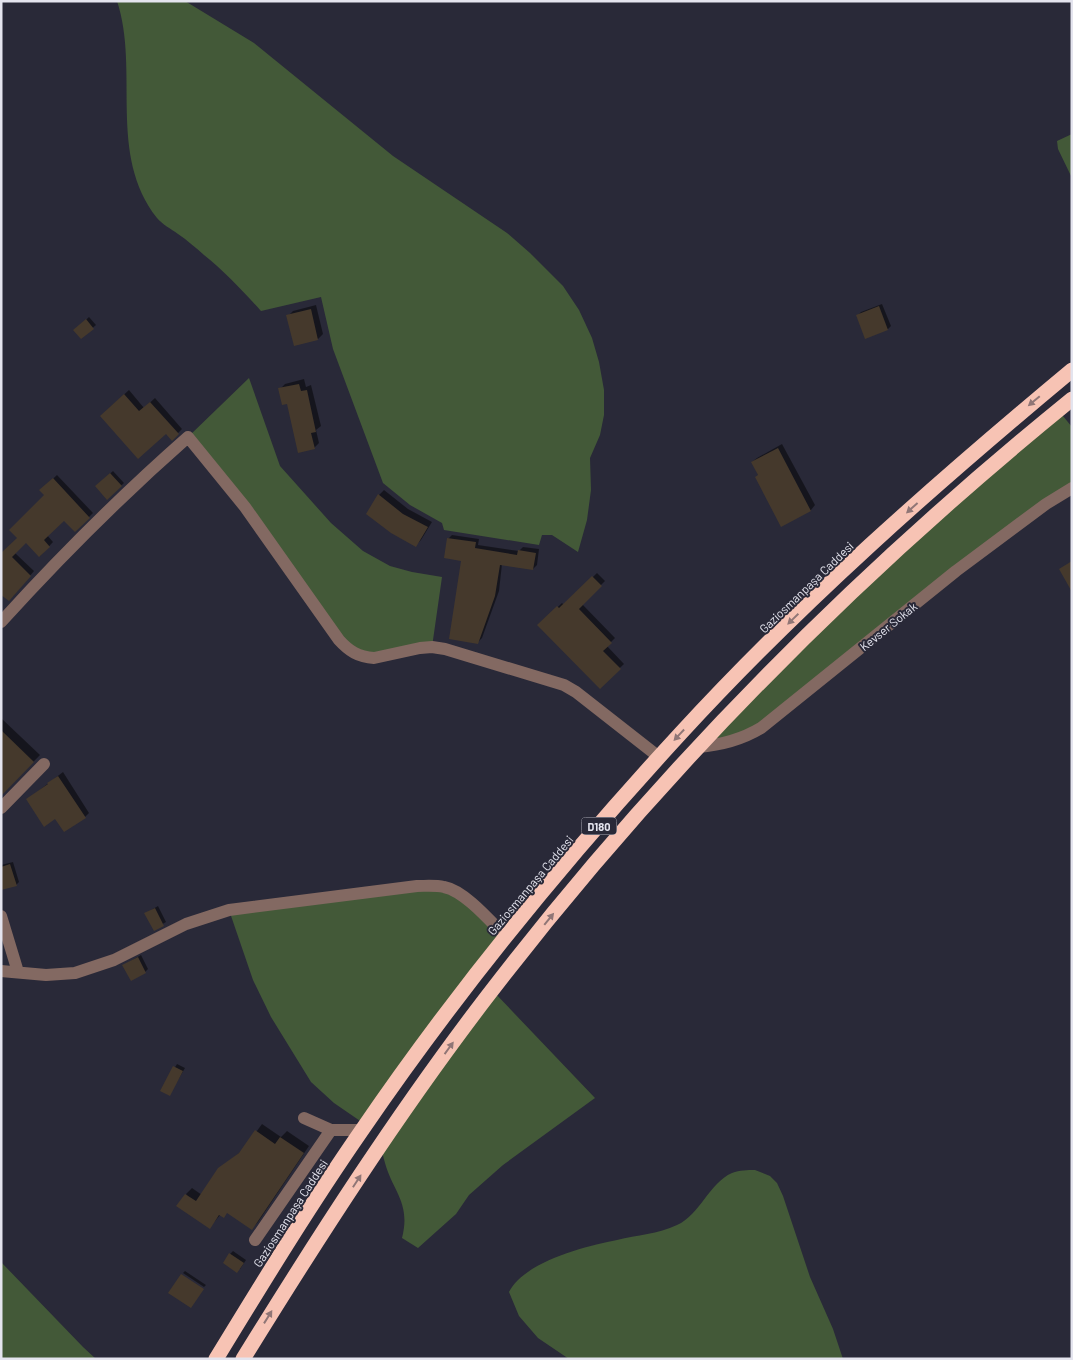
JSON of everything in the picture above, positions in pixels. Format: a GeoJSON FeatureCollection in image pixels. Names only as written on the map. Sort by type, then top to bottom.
{"type":"FeatureCollection","features":[{"type":"Feature","properties":{"kind":"highway","name":"Gaziosmanpaşa Caddesi"},"geometry":{"type":"LineString","coordinates":[[216,1359],[310,1208],[362,1130],[506,936],[568,862],[659,757],[763,649],[837,576],[979,448],[1072,370]]}},
{"type":"Feature","properties":{"kind":"highway","name":"D180"},"geometry":{"type":"LineString","coordinates":[[243,1359],[381,1144],[486,997],[585,876],[698,747],[782,659],[964,491],[1072,399]]}},
{"type":"Feature","properties":{"kind":"street"},"geometry":{"type":"LineString","coordinates":[[1,622],[43,576],[125,494],[188,437],[246,508],[339,640],[355,654],[364,658],[374,658],[432,647],[553,680],[576,692],[659,757]]}},
{"type":"Feature","properties":{"kind":"street","name":"Kevser Sokak"},"geometry":{"type":"LineString","coordinates":[[698,747],[725,744],[749,736],[761,728],[956,571],[1046,504],[1072,488]]}},
{"type":"Feature","properties":{"kind":"street"},"geometry":{"type":"LineString","coordinates":[[1,808],[44,764]]}},
{"type":"Feature","properties":{"kind":"street"},"geometry":{"type":"LineString","coordinates":[[1,971],[63,975],[87,970],[114,960],[186,924],[229,910],[425,886],[446,887],[457,892],[506,936]]}},
{"type":"Feature","properties":{"kind":"street"},"geometry":{"type":"LineString","coordinates":[[1,916],[18,972]]}},
{"type":"Feature","properties":{"kind":"street"},"geometry":{"type":"LineString","coordinates":[[304,1118],[331,1130],[362,1130]]}},
{"type":"Feature","properties":{"kind":"street"},"geometry":{"type":"LineString","coordinates":[[255,1240],[331,1130]]}},
{"type":"Feature","properties":{"kind":"green space"},"geometry":{"type":"Polygon","coordinates":[[[117,1],[185,1],[254,43],[393,156],[507,233],[563,286],[579,310],[592,338],[604,390],[604,415],[600,435],[590,458],[591,490],[587,520],[578,552],[552,535],[542,535],[539,545],[444,530],[442,523],[410,505],[383,483],[333,349],[321,297],[261,311],[219,268],[188,241],[157,218],[142,193],[133,167],[128,140],[126,55],[117,1]]]}},
{"type":"Feature","properties":{"kind":"green space"},"geometry":{"type":"Polygon","coordinates":[[[1072,134],[1072,178],[1058,149],[1057,141],[1072,134]]]}},
{"type":"Feature","properties":{"kind":"green space"},"geometry":{"type":"Polygon","coordinates":[[[249,378],[280,466],[331,523],[363,551],[390,566],[442,577],[432,647],[355,654],[188,437],[249,378]]]}},
{"type":"Feature","properties":{"kind":"green space"},"geometry":{"type":"Polygon","coordinates":[[[1058,410],[1072,427],[1072,488],[761,728],[698,747],[783,659],[1058,410]]]}},
{"type":"Feature","properties":{"kind":"green space"},"geometry":{"type":"Polygon","coordinates":[[[446,887],[506,937],[366,1125],[334,1103],[311,1082],[271,1017],[253,980],[229,910],[446,887]]]}},
{"type":"Feature","properties":{"kind":"green space"},"geometry":{"type":"Polygon","coordinates":[[[492,990],[595,1098],[503,1165],[469,1195],[456,1214],[418,1248],[402,1238],[404,1226],[403,1207],[388,1173],[381,1143],[492,990]]]}},
{"type":"Feature","properties":{"kind":"green space"},"geometry":{"type":"Polygon","coordinates":[[[755,1170],[770,1176],[777,1183],[810,1277],[833,1329],[843,1359],[569,1359],[538,1338],[519,1316],[509,1292],[517,1281],[528,1272],[541,1264],[573,1251],[677,1225],[692,1214],[724,1178],[738,1171],[755,1170]]]}},
{"type":"Feature","properties":{"kind":"green space"},"geometry":{"type":"Polygon","coordinates":[[[1,1262],[83,1347],[96,1359],[1,1359],[1,1262]]]}},
{"type":"Feature","properties":{"kind":"building"},"geometry":{"type":"Polygon","coordinates":[[[879,306],[888,330],[865,339],[856,315],[879,306]]]}},
{"type":"Feature","properties":{"kind":"building"},"geometry":{"type":"Polygon","coordinates":[[[311,309],[318,340],[294,346],[286,315],[311,309]]]}},
{"type":"Feature","properties":{"kind":"building"},"geometry":{"type":"Polygon","coordinates":[[[86,319],[94,329],[81,339],[73,330],[86,319]]]}},
{"type":"Feature","properties":{"kind":"building"},"geometry":{"type":"Polygon","coordinates":[[[299,384],[301,391],[307,390],[316,432],[311,433],[315,449],[298,453],[287,404],[282,405],[278,388],[299,384]]]}},
{"type":"Feature","properties":{"kind":"building"},"geometry":{"type":"Polygon","coordinates":[[[124,394],[139,411],[150,402],[179,434],[172,441],[166,434],[138,459],[100,416],[124,394]]]}},
{"type":"Feature","properties":{"kind":"building"},"geometry":{"type":"Polygon","coordinates":[[[778,448],[811,511],[781,527],[755,477],[758,475],[751,462],[778,448]]]}},
{"type":"Feature","properties":{"kind":"building"},"geometry":{"type":"Polygon","coordinates":[[[110,473],[122,486],[107,500],[95,486],[110,473]]]}},
{"type":"Feature","properties":{"kind":"building"},"geometry":{"type":"Polygon","coordinates":[[[53,478],[90,518],[75,532],[64,521],[44,540],[50,547],[39,557],[26,543],[12,557],[31,576],[9,601],[1,595],[1,553],[17,538],[9,530],[44,495],[39,490],[53,478]]]}},
{"type":"Feature","properties":{"kind":"building"},"geometry":{"type":"Polygon","coordinates":[[[378,494],[403,514],[428,527],[416,547],[391,533],[366,514],[378,494]]]}},
{"type":"Feature","properties":{"kind":"building"},"geometry":{"type":"Polygon","coordinates":[[[447,538],[476,542],[475,548],[517,555],[518,550],[536,553],[533,570],[500,565],[495,596],[478,644],[449,639],[461,561],[444,558],[447,538]]]}},
{"type":"Feature","properties":{"kind":"building"},"geometry":{"type":"Polygon","coordinates":[[[1072,561],[1072,592],[1059,569],[1072,561]]]}},
{"type":"Feature","properties":{"kind":"building"},"geometry":{"type":"Polygon","coordinates":[[[592,576],[602,586],[579,609],[612,643],[603,651],[621,669],[600,689],[537,625],[557,606],[559,608],[592,576]]]}},
{"type":"Feature","properties":{"kind":"building"},"geometry":{"type":"Polygon","coordinates":[[[1,730],[34,762],[1,796],[1,730]]]}},
{"type":"Feature","properties":{"kind":"building"},"geometry":{"type":"Polygon","coordinates":[[[58,776],[86,818],[64,832],[55,819],[44,827],[26,799],[58,776]]]}},
{"type":"Feature","properties":{"kind":"building"},"geometry":{"type":"Polygon","coordinates":[[[10,864],[17,886],[1,890],[1,867],[10,864]]]}},
{"type":"Feature","properties":{"kind":"building"},"geometry":{"type":"Polygon","coordinates":[[[155,908],[164,926],[154,931],[144,913],[155,908]]]}},
{"type":"Feature","properties":{"kind":"building"},"geometry":{"type":"Polygon","coordinates":[[[138,957],[146,973],[131,981],[122,965],[138,957]]]}},
{"type":"Feature","properties":{"kind":"building"},"geometry":{"type":"Polygon","coordinates":[[[173,1066],[183,1071],[170,1096],[160,1091],[173,1066]]]}},
{"type":"Feature","properties":{"kind":"building"},"geometry":{"type":"Polygon","coordinates":[[[255,1130],[275,1144],[280,1137],[304,1153],[252,1230],[227,1213],[224,1218],[219,1215],[210,1229],[176,1206],[185,1194],[196,1201],[218,1168],[239,1153],[255,1130]]]}},
{"type":"Feature","properties":{"kind":"building"},"geometry":{"type":"Polygon","coordinates":[[[229,1253],[244,1263],[237,1273],[223,1263],[229,1253]]]}},
{"type":"Feature","properties":{"kind":"building"},"geometry":{"type":"Polygon","coordinates":[[[181,1274],[204,1289],[191,1308],[168,1293],[181,1274]]]}}]}
